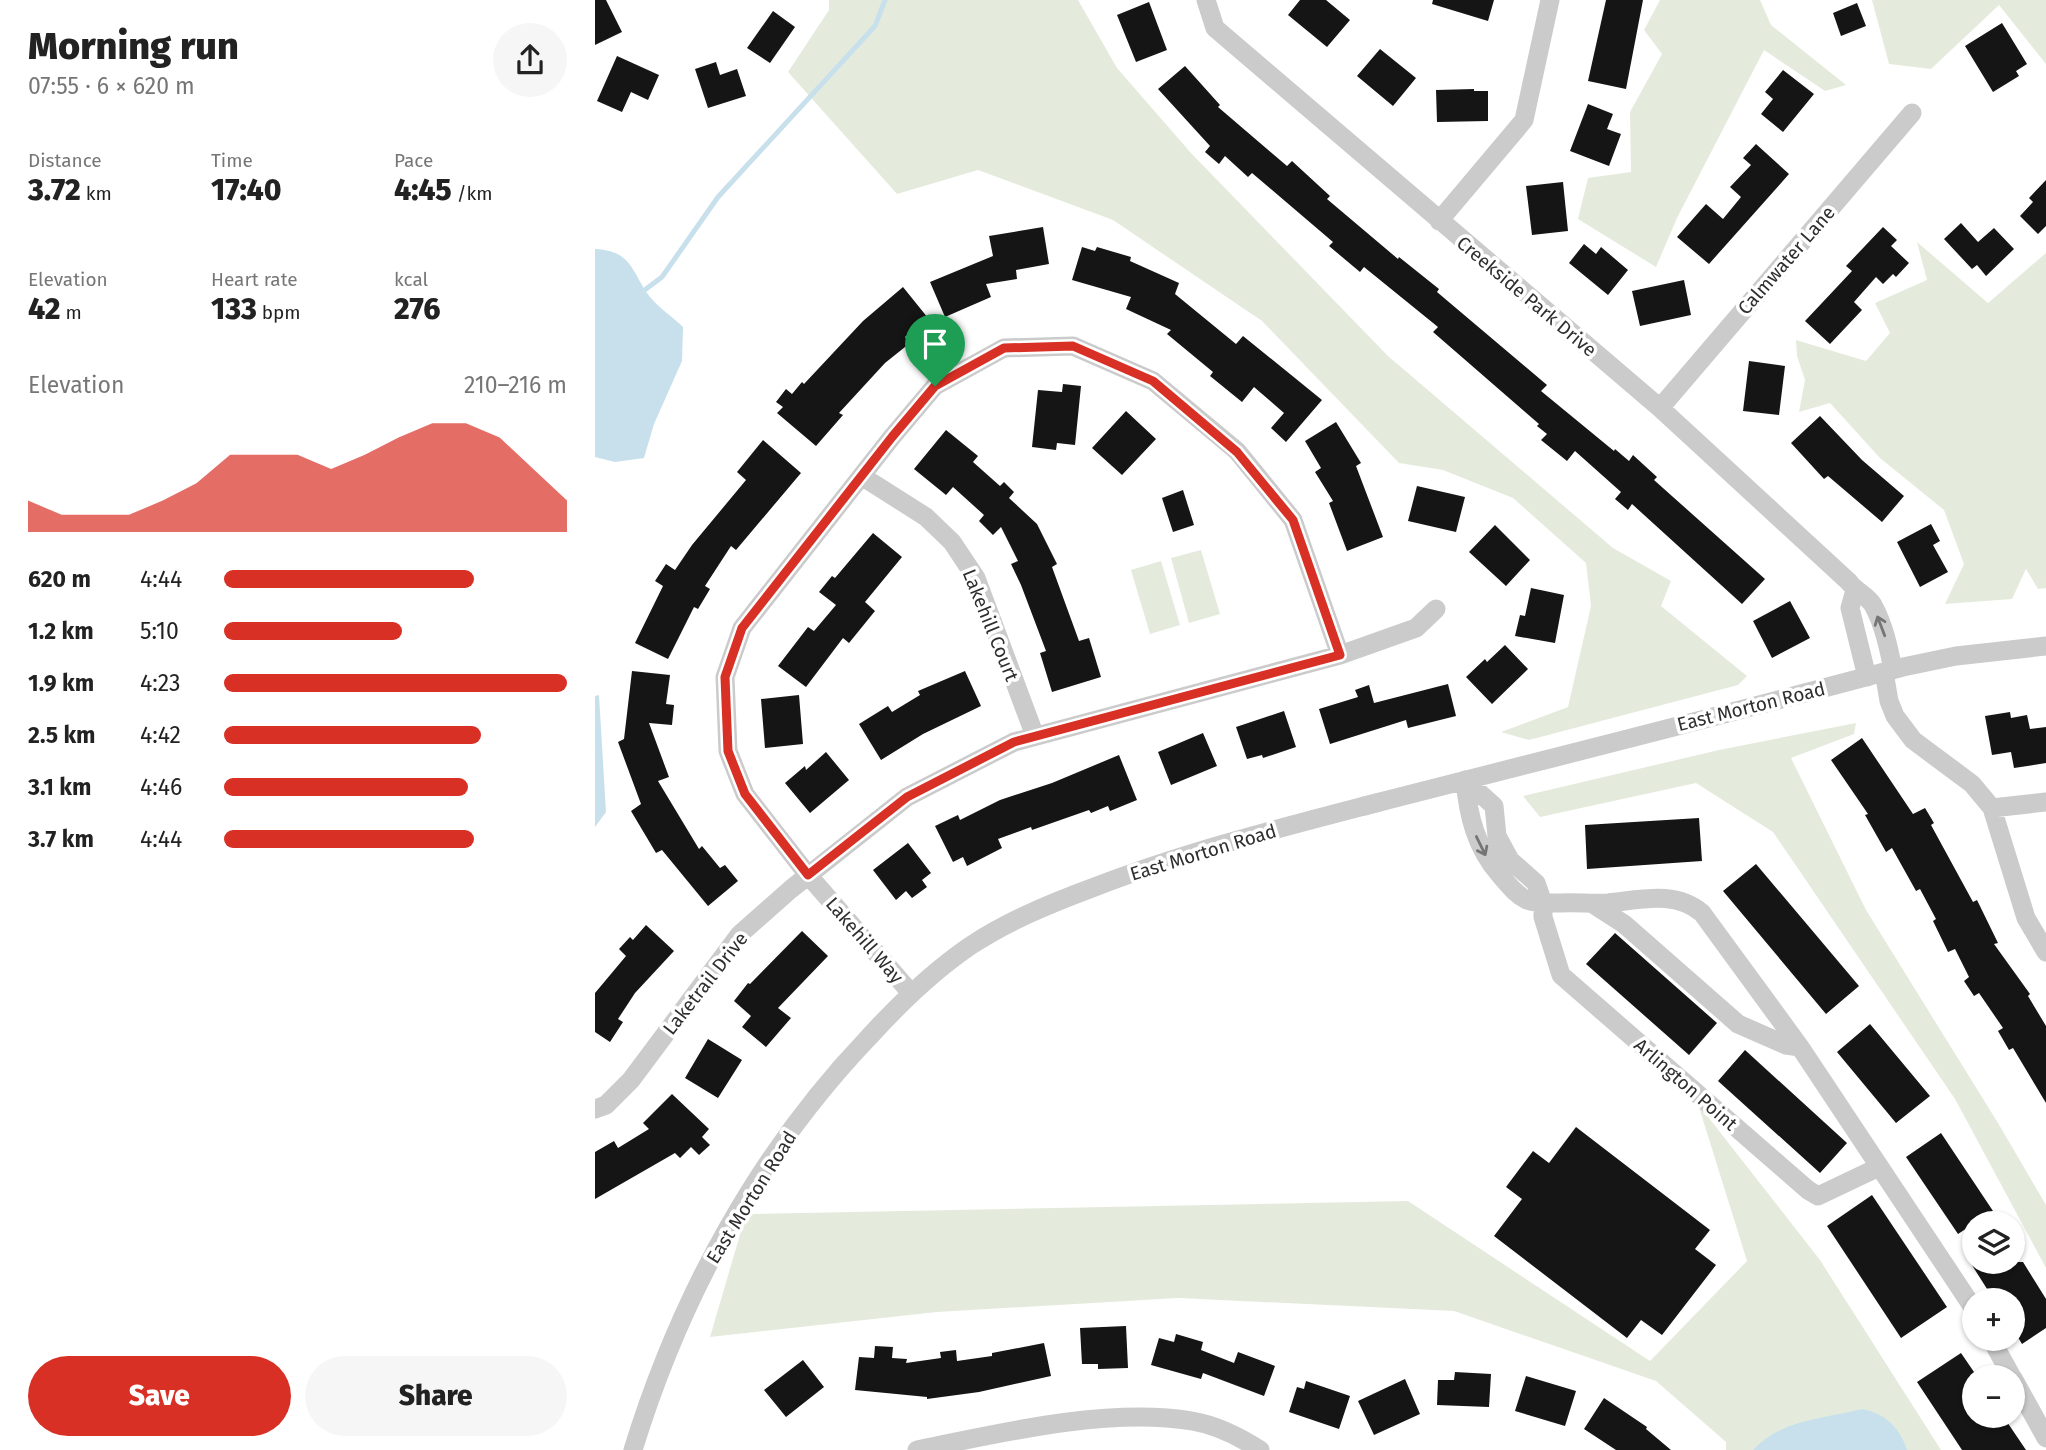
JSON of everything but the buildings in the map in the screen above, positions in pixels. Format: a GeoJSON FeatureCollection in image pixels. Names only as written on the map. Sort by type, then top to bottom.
{"type":"FeatureCollection","features":[{"type":"Feature","properties":{"kind":"street","name":"Creekside Park Drive"},"geometry":{"type":"LineString","coordinates":[[1206,0],[1215,28],[1660,408],[1872,603],[1889,646],[1881,673]]}},
{"type":"Feature","properties":{"kind":"street"},"geometry":{"type":"LineString","coordinates":[[1439,221],[1524,120],[1550,0]]}},
{"type":"Feature","properties":{"kind":"street","name":"Calmwater Lane"},"geometry":{"type":"LineString","coordinates":[[1660,408],[1912,113]]}},
{"type":"Feature","properties":{"kind":"street","name":"Lakehill Way"},"geometry":{"type":"LineString","coordinates":[[911,993],[808,875],[745,794],[728,751],[725,677],[742,628],[935,386],[1004,348],[1073,346],[1153,381],[1237,452],[1293,520],[1340,655]]}},
{"type":"Feature","properties":{"kind":"street","name":"Lakehill Court"},"geometry":{"type":"LineString","coordinates":[[863,477],[926,517],[953,542],[976,578],[1035,736]]}},
{"type":"Feature","properties":{"kind":"street","name":"Creekside Park Drive"},"geometry":{"type":"LineString","coordinates":[[1855,590],[1850,608],[1881,673],[1895,716],[1913,740],[1972,784],[1992,808],[2025,918],[2046,953]]}},
{"type":"Feature","properties":{"kind":"street","name":"Laketrail Drive"},"geometry":{"type":"LineString","coordinates":[[595,1109],[606,1105],[631,1080],[740,933],[907,797],[1014,742],[1340,655],[1416,628],[1436,609]]}},
{"type":"Feature","properties":{"kind":"street","name":"East Morton Road"},"geometry":{"type":"LineString","coordinates":[[633,1450],[672,1340],[719,1242],[769,1160],[835,1072],[911,993],[969,947],[1004,926],[1041,907],[1147,867],[1284,827],[1881,673],[1955,656],[2046,646]]}},
{"type":"Feature","properties":{"kind":"street"},"geometry":{"type":"LineString","coordinates":[[1465,780],[1468,811],[1477,840],[1490,864],[1518,895],[1530,902],[1593,904],[1632,899],[1673,899],[1683,901],[1702,913],[1800,1047],[1962,1291]]}},
{"type":"Feature","properties":{"kind":"street"},"geometry":{"type":"LineString","coordinates":[[1992,808],[2046,802]]}},
{"type":"Feature","properties":{"kind":"street","name":"Arlington Point"},"geometry":{"type":"LineString","coordinates":[[1543,903],[1543,917],[1562,975],[1808,1190],[1818,1196],[1879,1167]]}},
{"type":"Feature","properties":{"kind":"street"},"geometry":{"type":"LineString","coordinates":[[1593,904],[1624,924],[1738,1024],[1786,1045],[1800,1047]]}},
{"type":"Feature","properties":{"kind":"street"},"geometry":{"type":"LineString","coordinates":[[2025,1401],[2046,1438]]}},
{"type":"Feature","properties":{"kind":"street"},"geometry":{"type":"LineString","coordinates":[[917,1450],[1072,1421],[1145,1418],[1193,1421],[1239,1437],[1260,1450]]}},
{"type":"Feature","properties":{"kind":"green space"},"geometry":{"type":"Polygon","coordinates":[[[829,0],[1078,0],[1117,68],[1191,153],[1388,356],[1613,548],[1671,581],[1661,606],[1747,676],[1738,685],[1529,740],[1501,732],[1568,707],[1591,606],[1586,563],[1513,498],[1443,470],[1399,463],[1262,321],[1113,220],[978,170],[897,194],[788,72],[829,10],[829,0]]]}},
{"type":"Feature","properties":{"kind":"green space"},"geometry":{"type":"Polygon","coordinates":[[[1660,0],[1760,0],[1771,25],[1846,85],[1825,91],[1764,50],[1677,218],[1656,267],[1578,219],[1588,178],[1631,172],[1630,112],[1662,54],[1644,30],[1660,0]]]}},
{"type":"Feature","properties":{"kind":"green space"},"geometry":{"type":"Polygon","coordinates":[[[1872,0],[2046,0],[2046,64],[1999,5],[1931,69],[1889,64],[1872,0]]]}},
{"type":"Feature","properties":{"kind":"green space"},"geometry":{"type":"Polygon","coordinates":[[[1917,242],[1988,303],[2046,253],[2046,588],[2038,589],[2026,569],[2012,599],[1945,604],[1964,564],[1944,510],[1880,458],[1830,403],[1799,412],[1805,380],[1797,356],[1796,340],[1866,361],[1890,333],[1875,303],[1927,280],[1917,242]]]}},
{"type":"Feature","properties":{"kind":"green space"},"geometry":{"type":"Polygon","coordinates":[[[1201,550],[1220,614],[1189,623],[1171,558],[1201,550]]]}},
{"type":"Feature","properties":{"kind":"green space"},"geometry":{"type":"Polygon","coordinates":[[[1161,561],[1180,625],[1150,634],[1131,570],[1161,561]]]}},
{"type":"Feature","properties":{"kind":"green space"},"geometry":{"type":"Polygon","coordinates":[[[1856,723],[1854,734],[1791,758],[1866,910],[2046,1205],[2046,1268],[2025,1229],[2025,1211],[2015,1211],[1955,1099],[1773,832],[1696,783],[1540,817],[1523,796],[1719,750],[1856,723]]]}},
{"type":"Feature","properties":{"kind":"green space"},"geometry":{"type":"Polygon","coordinates":[[[1698,1104],[1820,1260],[1941,1450],[1726,1450],[1726,1442],[1656,1381],[1454,1311],[1178,1298],[937,1312],[710,1337],[746,1214],[1408,1201],[1650,1361],[1747,1261],[1698,1104]]]}},
{"type":"Feature","properties":{"kind":"water"},"geometry":{"type":"Polygon","coordinates":[[[595,249],[624,258],[650,297],[683,327],[682,361],[654,424],[644,458],[615,462],[595,457],[595,249]]]}},
{"type":"Feature","properties":{"kind":"water"},"geometry":{"type":"Polygon","coordinates":[[[599,695],[606,812],[595,827],[595,696],[599,695]]]}},
{"type":"Feature","properties":{"kind":"water"},"geometry":{"type":"Polygon","coordinates":[[[1862,1409],[1878,1414],[1891,1423],[1907,1450],[1753,1450],[1764,1440],[1790,1426],[1862,1409]]]}},
{"type":"Feature","properties":{"kind":"waterway"},"geometry":{"type":"LineString","coordinates":[[646,289],[662,277],[718,197],[875,26],[885,0]]}},
{"type":"Feature","properties":{"kind":"route"},"geometry":{"type":"LineString","coordinates":[[1073,346],[1153,381],[1237,452],[1293,520],[1340,655],[1014,742],[907,797],[808,875],[745,794],[728,751],[725,677],[742,628],[935,386],[1004,348],[1073,346]]}}]}
